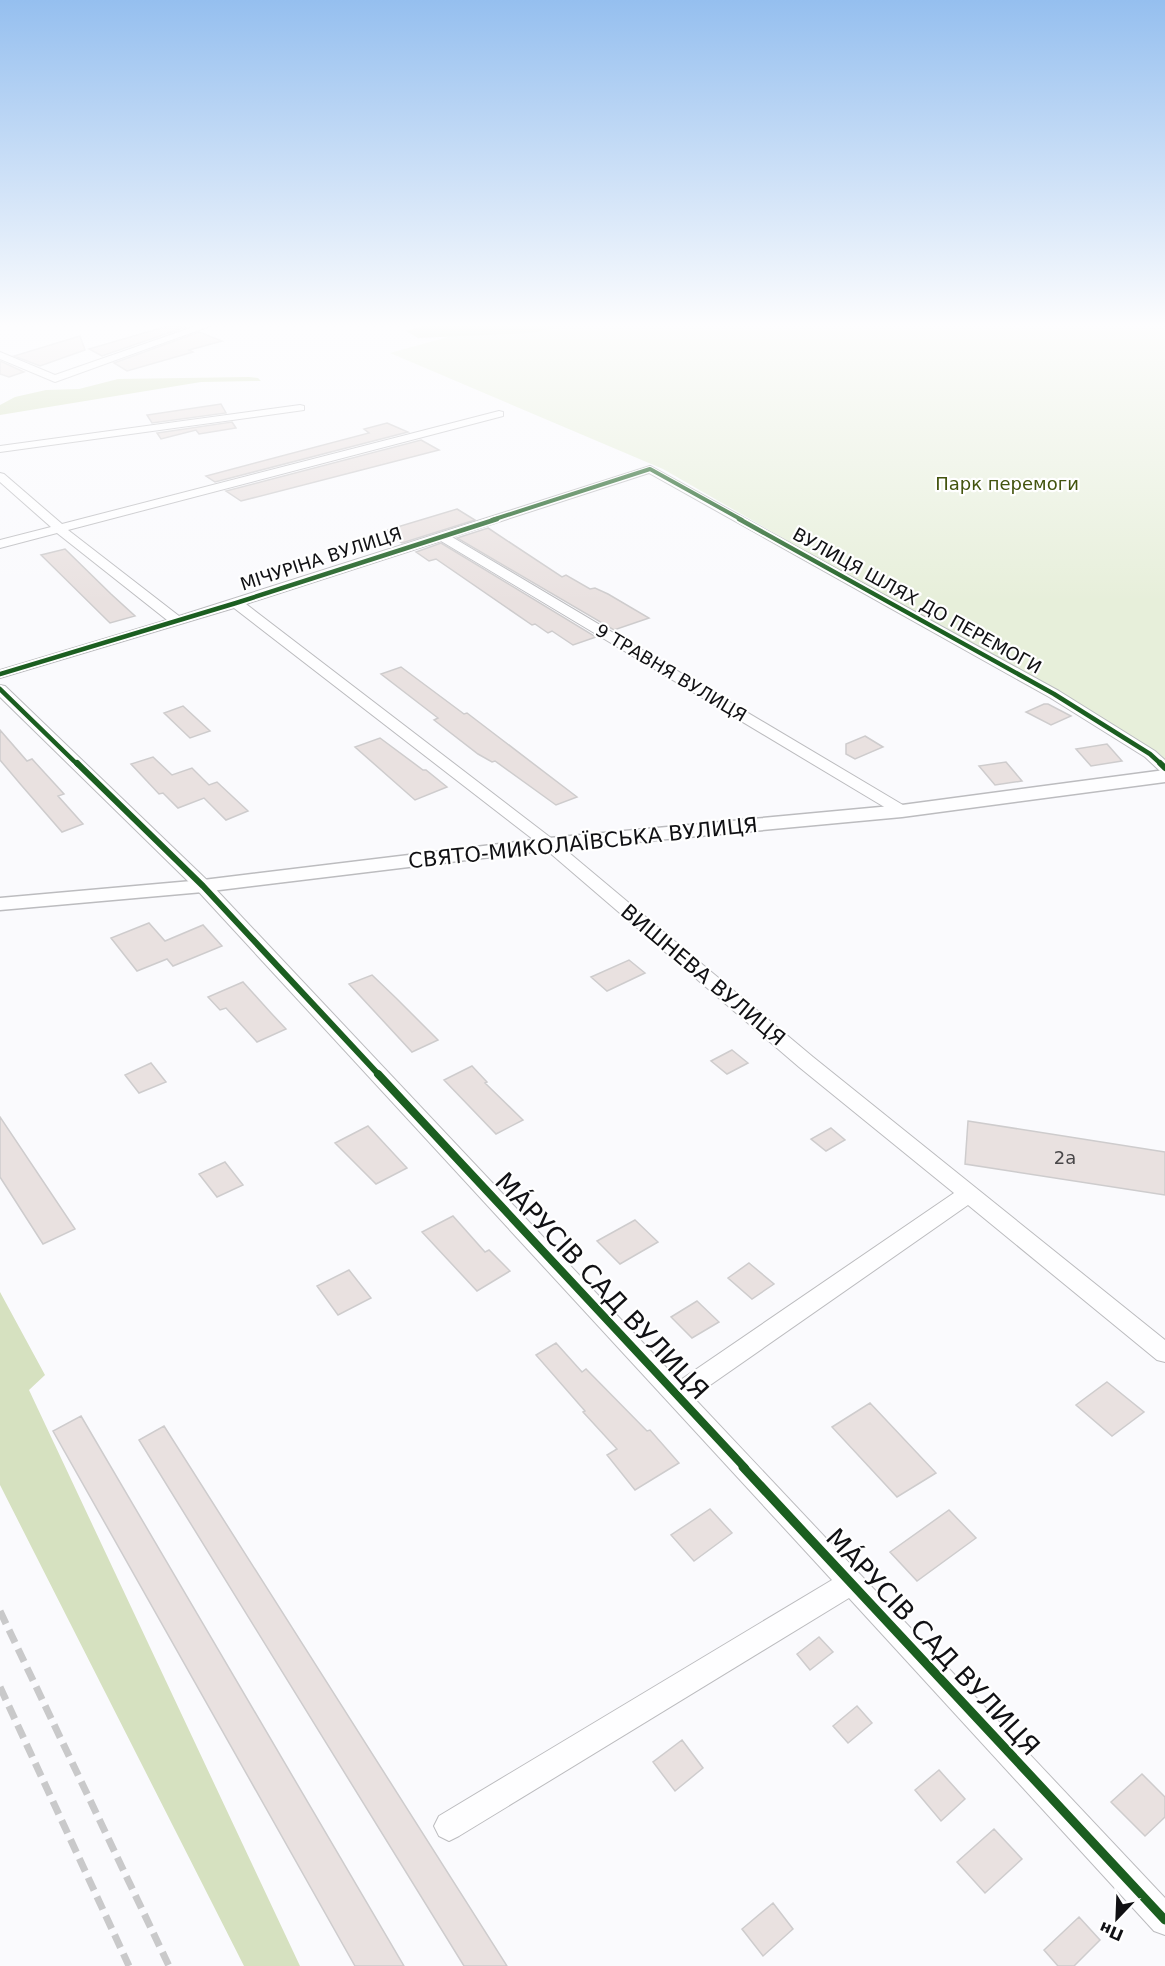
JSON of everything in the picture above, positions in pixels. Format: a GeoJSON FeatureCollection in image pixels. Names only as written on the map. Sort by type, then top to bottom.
{"type":"FeatureCollection","features":[{"type":"Feature","properties":{"kind":"street"},"geometry":{"type":"LineString","coordinates":[[0,449],[229,418]]}},
{"type":"Feature","properties":{"kind":"street"},"geometry":{"type":"LineString","coordinates":[[0,544],[61,530],[485,418]]}},
{"type":"Feature","properties":{"kind":"street","name":"МІЧУРІНА ВУЛИЦЯ"},"geometry":{"type":"LineString","coordinates":[[0,674],[236,603],[440,535],[650,469]]}},
{"type":"Feature","properties":{"kind":"street","name":"ВУЛИЦЯ ШЛЯХ ДО ПЕРЕМОГИ"},"geometry":{"type":"LineString","coordinates":[[650,469],[1054,694],[1150,754],[1165,768]]}},
{"type":"Feature","properties":{"kind":"street"},"geometry":{"type":"LineString","coordinates":[[0,476],[61,530],[177,621]]}},
{"type":"Feature","properties":{"kind":"street","name":"9 ТРАВНЯ ВУЛИЦЯ"},"geometry":{"type":"LineString","coordinates":[[440,535],[902,811]]}},
{"type":"Feature","properties":{"kind":"street","name":"ВИШНЕВА ВУЛИЦЯ"},"geometry":{"type":"LineString","coordinates":[[236,603],[549,844],[806,1062],[1165,1353]]}},
{"type":"Feature","properties":{"kind":"street","name":"МÁРУСІВ САД ВУЛИЦЯ"},"geometry":{"type":"LineString","coordinates":[[0,689],[203,885],[1165,1920]]}},
{"type":"Feature","properties":{"kind":"street","name":"СВЯТО-МИКОЛАЇВСЬКА ВУЛИЦЯ"},"geometry":{"type":"LineString","coordinates":[[0,903],[203,885],[549,844],[902,811],[1165,776]]}},
{"type":"Feature","properties":{"kind":"street"},"geometry":{"type":"LineString","coordinates":[[677,1395],[968,1194]]}},
{"type":"Feature","properties":{"kind":"street"},"geometry":{"type":"LineString","coordinates":[[449,1826],[851,1583]]}},
{"type":"Feature","properties":{"kind":"green space","name":"Парк перемоги"},"geometry":{"type":"Polygon","coordinates":[[[542,418],[1165,418],[1165,768],[1054,694],[663,469],[542,418]]]}},
{"type":"Feature","properties":{"kind":"green space"},"geometry":{"type":"Polygon","coordinates":[[[0,1292],[45,1375],[29,1390],[300,1966],[244,1966],[0,1485],[0,1292]]]}},
{"type":"Feature","properties":{"kind":"building"},"geometry":{"type":"Polygon","coordinates":[[[149,418],[191,418],[152,423],[149,418]]]}},
{"type":"Feature","properties":{"kind":"building"},"geometry":{"type":"Polygon","coordinates":[[[232,422],[236,428],[199,434],[196,430],[161,439],[157,433],[232,422]]]}},
{"type":"Feature","properties":{"kind":"building"},"geometry":{"type":"Polygon","coordinates":[[[387,423],[408,432],[215,482],[206,476],[369,433],[364,429],[387,423]]]}},
{"type":"Feature","properties":{"kind":"building"},"geometry":{"type":"Polygon","coordinates":[[[421,440],[439,450],[241,501],[226,491],[421,440]]]}},
{"type":"Feature","properties":{"kind":"building"},"geometry":{"type":"Polygon","coordinates":[[[457,509],[475,520],[402,543],[384,531],[457,509]]]}},
{"type":"Feature","properties":{"kind":"building"},"geometry":{"type":"Polygon","coordinates":[[[488,528],[562,577],[566,575],[590,589],[595,588],[608,594],[649,618],[614,630],[457,538],[488,528]]]}},
{"type":"Feature","properties":{"kind":"building"},"geometry":{"type":"Polygon","coordinates":[[[441,543],[596,637],[573,645],[552,631],[548,633],[535,624],[532,625],[436,559],[429,561],[416,552],[441,543]]]}},
{"type":"Feature","properties":{"kind":"building"},"geometry":{"type":"Polygon","coordinates":[[[65,549],[135,616],[110,623],[41,555],[65,549]]]}},
{"type":"Feature","properties":{"kind":"building"},"geometry":{"type":"Polygon","coordinates":[[[401,667],[464,714],[467,713],[577,797],[556,805],[495,761],[492,762],[478,754],[434,720],[438,718],[381,674],[401,667]]]}},
{"type":"Feature","properties":{"kind":"building"},"geometry":{"type":"Polygon","coordinates":[[[1044,704],[1071,716],[1051,725],[1026,712],[1044,704]]]}},
{"type":"Feature","properties":{"kind":"building"},"geometry":{"type":"Polygon","coordinates":[[[183,706],[210,731],[190,738],[164,713],[183,706]]]}},
{"type":"Feature","properties":{"kind":"building"},"geometry":{"type":"Polygon","coordinates":[[[0,730],[27,761],[32,759],[64,794],[58,796],[83,824],[62,832],[0,760],[0,730]]]}},
{"type":"Feature","properties":{"kind":"building"},"geometry":{"type":"Polygon","coordinates":[[[865,736],[883,747],[855,759],[846,754],[846,744],[865,736]]]}},
{"type":"Feature","properties":{"kind":"building"},"geometry":{"type":"Polygon","coordinates":[[[380,738],[447,787],[415,800],[355,747],[380,738]]]}},
{"type":"Feature","properties":{"kind":"building"},"geometry":{"type":"Polygon","coordinates":[[[1107,744],[1122,761],[1091,766],[1076,749],[1107,744]]]}},
{"type":"Feature","properties":{"kind":"building"},"geometry":{"type":"Polygon","coordinates":[[[153,757],[172,775],[192,768],[209,785],[217,782],[248,811],[226,820],[204,798],[178,808],[163,793],[159,794],[131,764],[153,757]]]}},
{"type":"Feature","properties":{"kind":"building"},"geometry":{"type":"Polygon","coordinates":[[[1006,762],[1022,781],[995,785],[979,766],[1006,762]]]}},
{"type":"Feature","properties":{"kind":"building"},"geometry":{"type":"Polygon","coordinates":[[[149,923],[165,941],[203,925],[222,946],[173,966],[167,959],[137,971],[111,938],[149,923]]]}},
{"type":"Feature","properties":{"kind":"building"},"geometry":{"type":"Polygon","coordinates":[[[629,960],[645,973],[607,991],[591,977],[629,960]]]}},
{"type":"Feature","properties":{"kind":"building"},"geometry":{"type":"Polygon","coordinates":[[[372,975],[438,1040],[412,1052],[349,984],[372,975]]]}},
{"type":"Feature","properties":{"kind":"building"},"geometry":{"type":"Polygon","coordinates":[[[243,982],[286,1029],[257,1042],[226,1008],[220,1010],[208,997],[243,982]]]}},
{"type":"Feature","properties":{"kind":"building"},"geometry":{"type":"Polygon","coordinates":[[[732,1050],[748,1063],[727,1074],[711,1061],[732,1050]]]}},
{"type":"Feature","properties":{"kind":"building"},"geometry":{"type":"Polygon","coordinates":[[[151,1063],[166,1082],[139,1093],[125,1075],[151,1063]]]}},
{"type":"Feature","properties":{"kind":"building"},"geometry":{"type":"Polygon","coordinates":[[[472,1066],[487,1082],[485,1083],[523,1120],[496,1134],[444,1080],[472,1066]]]}},
{"type":"Feature","properties":{"kind":"building"},"geometry":{"type":"Polygon","coordinates":[[[0,1117],[75,1229],[43,1244],[0,1177],[0,1117]]]}},
{"type":"Feature","properties":{"kind":"building"},"geometry":{"type":"Polygon","coordinates":[[[968,1121],[1165,1152],[1165,1195],[965,1164],[968,1121]]]}},
{"type":"Feature","properties":{"kind":"building"},"geometry":{"type":"Polygon","coordinates":[[[368,1126],[407,1168],[376,1184],[335,1143],[368,1126]]]}},
{"type":"Feature","properties":{"kind":"building"},"geometry":{"type":"Polygon","coordinates":[[[831,1128],[845,1140],[826,1151],[811,1139],[831,1128]]]}},
{"type":"Feature","properties":{"kind":"building"},"geometry":{"type":"Polygon","coordinates":[[[225,1162],[243,1185],[217,1197],[199,1174],[225,1162]]]}},
{"type":"Feature","properties":{"kind":"building"},"geometry":{"type":"Polygon","coordinates":[[[453,1216],[485,1252],[489,1250],[510,1271],[477,1291],[422,1232],[453,1216]]]}},
{"type":"Feature","properties":{"kind":"building"},"geometry":{"type":"Polygon","coordinates":[[[635,1220],[658,1242],[620,1264],[597,1241],[635,1220]]]}},
{"type":"Feature","properties":{"kind":"building"},"geometry":{"type":"Polygon","coordinates":[[[749,1263],[774,1284],[752,1299],[728,1278],[749,1263]]]}},
{"type":"Feature","properties":{"kind":"building"},"geometry":{"type":"Polygon","coordinates":[[[349,1270],[371,1298],[338,1315],[317,1286],[349,1270]]]}},
{"type":"Feature","properties":{"kind":"building"},"geometry":{"type":"Polygon","coordinates":[[[697,1301],[719,1322],[692,1338],[671,1317],[697,1301]]]}},
{"type":"Feature","properties":{"kind":"building"},"geometry":{"type":"Polygon","coordinates":[[[556,1343],[582,1372],[586,1369],[647,1431],[650,1430],[679,1463],[635,1490],[607,1455],[617,1449],[536,1355],[556,1343]]]}},
{"type":"Feature","properties":{"kind":"building"},"geometry":{"type":"Polygon","coordinates":[[[1107,1382],[1144,1412],[1112,1436],[1076,1405],[1107,1382]]]}},
{"type":"Feature","properties":{"kind":"building"},"geometry":{"type":"Polygon","coordinates":[[[870,1403],[936,1473],[897,1497],[832,1427],[870,1403]]]}},
{"type":"Feature","properties":{"kind":"building"},"geometry":{"type":"Polygon","coordinates":[[[81,1416],[404,1966],[355,1966],[53,1431],[81,1416]]]}},
{"type":"Feature","properties":{"kind":"building"},"geometry":{"type":"Polygon","coordinates":[[[164,1426],[507,1966],[464,1966],[139,1440],[164,1426]]]}},
{"type":"Feature","properties":{"kind":"building"},"geometry":{"type":"Polygon","coordinates":[[[710,1509],[732,1533],[694,1561],[671,1535],[710,1509]]]}},
{"type":"Feature","properties":{"kind":"building"},"geometry":{"type":"Polygon","coordinates":[[[949,1510],[976,1538],[917,1581],[890,1552],[949,1510]]]}},
{"type":"Feature","properties":{"kind":"building"},"geometry":{"type":"Polygon","coordinates":[[[819,1637],[833,1652],[810,1670],[797,1654],[819,1637]]]}},
{"type":"Feature","properties":{"kind":"building"},"geometry":{"type":"Polygon","coordinates":[[[857,1706],[872,1723],[848,1743],[833,1726],[857,1706]]]}},
{"type":"Feature","properties":{"kind":"building"},"geometry":{"type":"Polygon","coordinates":[[[682,1740],[703,1768],[675,1791],[653,1762],[682,1740]]]}},
{"type":"Feature","properties":{"kind":"building"},"geometry":{"type":"Polygon","coordinates":[[[939,1770],[965,1799],[941,1821],[915,1790],[939,1770]]]}},
{"type":"Feature","properties":{"kind":"building"},"geometry":{"type":"Polygon","coordinates":[[[1142,1774],[1165,1797],[1165,1817],[1145,1836],[1111,1802],[1142,1774]]]}},
{"type":"Feature","properties":{"kind":"building"},"geometry":{"type":"Polygon","coordinates":[[[994,1829],[1022,1859],[985,1893],[957,1862],[994,1829]]]}},
{"type":"Feature","properties":{"kind":"building"},"geometry":{"type":"Polygon","coordinates":[[[773,1903],[793,1929],[763,1956],[742,1929],[773,1903]]]}},
{"type":"Feature","properties":{"kind":"building"},"geometry":{"type":"Polygon","coordinates":[[[1079,1917],[1100,1940],[1074,1966],[1058,1966],[1044,1950],[1079,1917]]]}},
{"type":"Feature","properties":{"kind":"railway"},"geometry":{"type":"LineString","coordinates":[[0,1611],[169,1966]]}},
{"type":"Feature","properties":{"kind":"railway"},"geometry":{"type":"LineString","coordinates":[[0,1687],[129,1966]]}},
{"type":"Feature","properties":{"kind":"cycle path"},"geometry":{"type":"LineString","coordinates":[[0,674],[236,603],[650,469],[1054,694],[1150,754],[1165,768]]}},
{"type":"Feature","properties":{"kind":"cycle path"},"geometry":{"type":"LineString","coordinates":[[0,689],[203,886],[1165,1920]]}}]}
